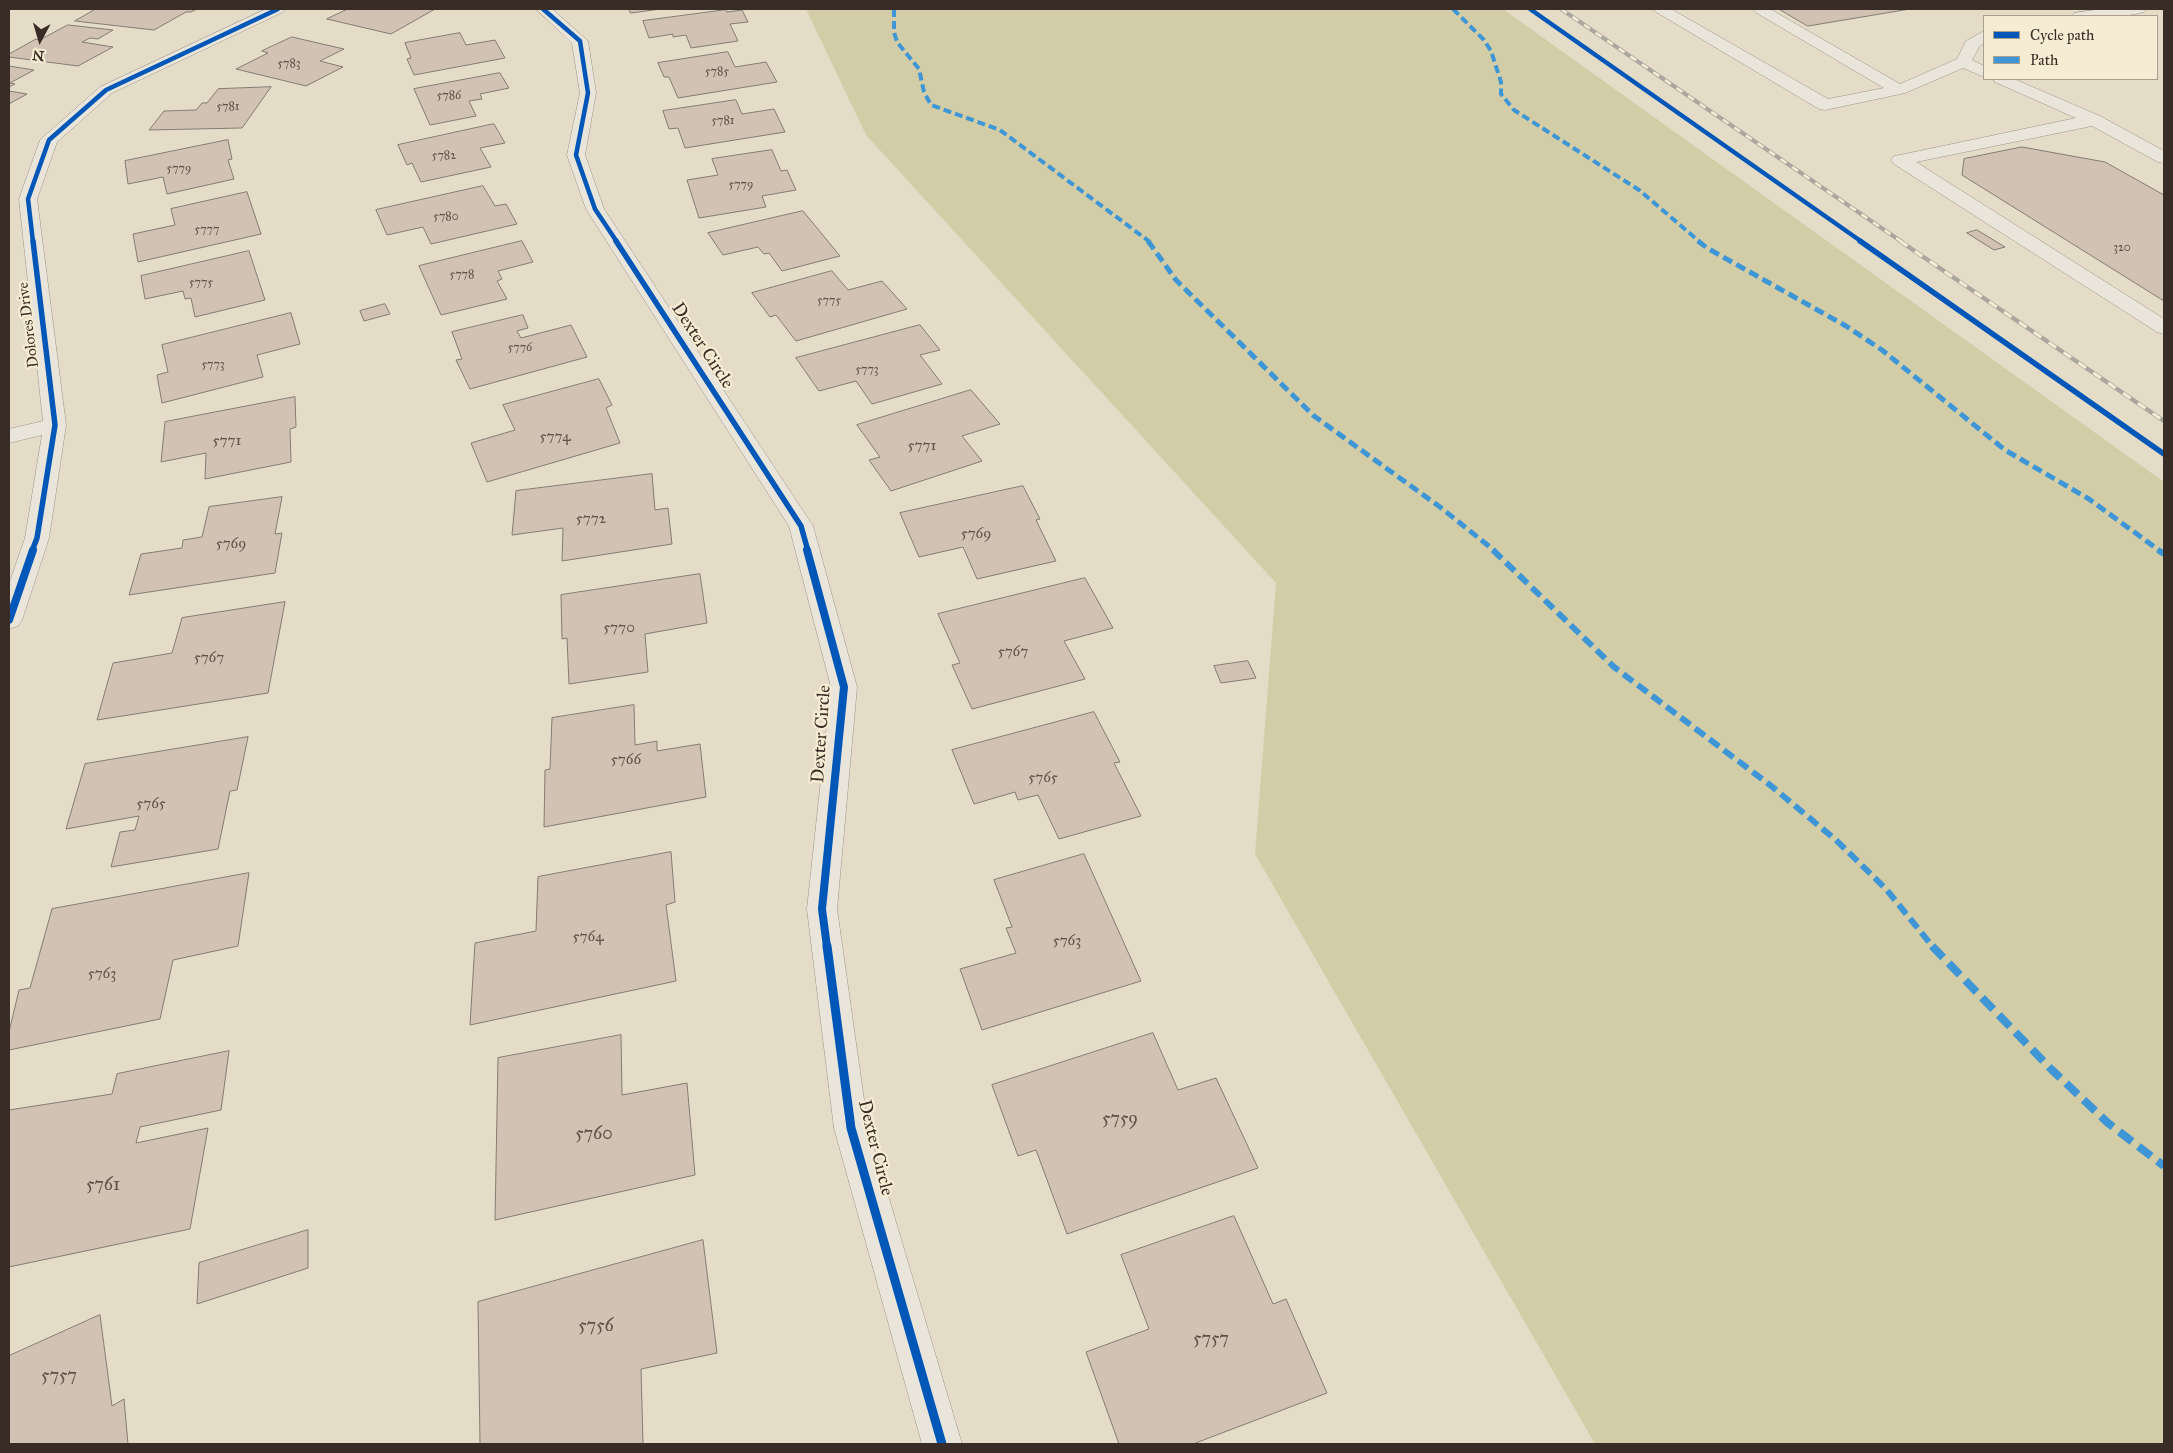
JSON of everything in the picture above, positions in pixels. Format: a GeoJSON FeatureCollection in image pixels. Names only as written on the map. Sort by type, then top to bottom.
{"type":"FeatureCollection","features":[{"type":"Feature","properties":{"kind":"street","name":"Dolores Drive"},"geometry":{"type":"LineString","coordinates":[[9,620],[37,538],[55,425],[18,199],[49,140],[106,90],[278,9]]}},
{"type":"Feature","properties":{"kind":"street","name":"Dexter Circle"},"geometry":{"type":"LineString","coordinates":[[543,9],[580,41],[588,93],[576,155],[595,209],[801,526],[844,687],[822,909],[851,1128],[942,1444]]}},
{"type":"Feature","properties":{"kind":"street"},"geometry":{"type":"LineString","coordinates":[[1661,9],[1825,105],[1899,90],[1963,62],[1972,44],[1983,37]]}},
{"type":"Feature","properties":{"kind":"street"},"geometry":{"type":"LineString","coordinates":[[1760,9],[1899,90]]}},
{"type":"Feature","properties":{"kind":"street"},"geometry":{"type":"LineString","coordinates":[[2085,15],[2107,11],[2139,9]]}},
{"type":"Feature","properties":{"kind":"street"},"geometry":{"type":"LineString","coordinates":[[1963,62],[1983,72]]}},
{"type":"Feature","properties":{"kind":"street"},"geometry":{"type":"LineString","coordinates":[[2003,80],[2094,120],[2164,158]]}},
{"type":"Feature","properties":{"kind":"street"},"geometry":{"type":"LineString","coordinates":[[2094,120],[1900,160],[2164,328]]}},
{"type":"Feature","properties":{"kind":"street"},"geometry":{"type":"LineString","coordinates":[[9,436],[55,425]]}},
{"type":"Feature","properties":{"kind":"shaded area"},"geometry":{"type":"Polygon","coordinates":[[[806,9],[1503,9],[2164,482],[2164,1444],[1595,1444],[1255,854],[1276,583],[866,135],[806,9]]]}},
{"type":"Feature","properties":{"kind":"building"},"geometry":{"type":"Polygon","coordinates":[[[96,9],[197,9],[186,12],[154,30],[75,21],[96,9]]]}},
{"type":"Feature","properties":{"kind":"building"},"geometry":{"type":"Polygon","coordinates":[[[348,9],[435,9],[391,34],[327,19],[348,9]]]}},
{"type":"Feature","properties":{"kind":"building"},"geometry":{"type":"Polygon","coordinates":[[[629,9],[661,9],[631,13],[629,9]]]}},
{"type":"Feature","properties":{"kind":"building"},"geometry":{"type":"Polygon","coordinates":[[[1779,9],[1910,9],[1808,26],[1779,9]]]}},
{"type":"Feature","properties":{"kind":"building"},"geometry":{"type":"Polygon","coordinates":[[[726,10],[727,12],[742,10],[748,22],[730,24],[738,41],[691,48],[686,35],[673,37],[673,34],[649,38],[643,21],[726,10]]]}},
{"type":"Feature","properties":{"kind":"building"},"geometry":{"type":"Polygon","coordinates":[[[68,25],[113,30],[98,39],[90,38],[82,42],[113,47],[78,66],[9,57],[9,54],[36,39],[39,40],[68,25]]]}},
{"type":"Feature","properties":{"kind":"building"},"geometry":{"type":"Polygon","coordinates":[[[460,33],[466,45],[495,40],[505,58],[414,75],[407,59],[411,58],[405,43],[460,33]]]}},
{"type":"Feature","properties":{"kind":"building"},"geometry":{"type":"Polygon","coordinates":[[[292,37],[344,49],[320,61],[343,67],[306,86],[236,69],[268,53],[262,51],[292,37]]]}},
{"type":"Feature","properties":{"kind":"building"},"geometry":{"type":"Polygon","coordinates":[[[728,52],[735,67],[766,62],[777,82],[678,98],[669,77],[664,77],[658,63],[728,52]]]}},
{"type":"Feature","properties":{"kind":"building"},"geometry":{"type":"Polygon","coordinates":[[[9,66],[34,70],[10,83],[15,84],[9,87],[9,66]]]}},
{"type":"Feature","properties":{"kind":"building"},"geometry":{"type":"Polygon","coordinates":[[[500,73],[509,88],[480,94],[482,99],[469,101],[476,116],[430,125],[414,89],[500,73]]]}},
{"type":"Feature","properties":{"kind":"building"},"geometry":{"type":"Polygon","coordinates":[[[271,87],[242,128],[149,130],[164,111],[196,110],[202,103],[207,103],[218,89],[271,87]]]}},
{"type":"Feature","properties":{"kind":"building"},"geometry":{"type":"Polygon","coordinates":[[[9,91],[27,94],[9,104],[9,91]]]}},
{"type":"Feature","properties":{"kind":"building"},"geometry":{"type":"Polygon","coordinates":[[[736,100],[742,114],[774,109],[785,132],[685,148],[678,128],[669,129],[663,111],[736,100]]]}},
{"type":"Feature","properties":{"kind":"building"},"geometry":{"type":"Polygon","coordinates":[[[494,124],[505,143],[480,148],[491,167],[421,182],[412,163],[407,165],[398,145],[494,124]]]}},
{"type":"Feature","properties":{"kind":"building"},"geometry":{"type":"Polygon","coordinates":[[[228,140],[232,159],[228,160],[234,179],[167,194],[163,177],[128,184],[125,161],[228,140]]]}},
{"type":"Feature","properties":{"kind":"building"},"geometry":{"type":"Polygon","coordinates":[[[2022,147],[2105,162],[2164,195],[2164,301],[1962,175],[1964,159],[2022,147]]]}},
{"type":"Feature","properties":{"kind":"building"},"geometry":{"type":"Polygon","coordinates":[[[772,150],[781,171],[787,170],[796,190],[762,196],[766,207],[699,218],[687,180],[718,175],[712,159],[772,150]]]}},
{"type":"Feature","properties":{"kind":"building"},"geometry":{"type":"Polygon","coordinates":[[[483,186],[495,206],[506,204],[517,224],[431,244],[423,227],[387,235],[376,210],[483,186]]]}},
{"type":"Feature","properties":{"kind":"building"},"geometry":{"type":"Polygon","coordinates":[[[247,192],[261,234],[138,262],[133,234],[175,225],[171,209],[247,192]]]}},
{"type":"Feature","properties":{"kind":"building"},"geometry":{"type":"Polygon","coordinates":[[[803,211],[840,256],[782,271],[769,253],[764,254],[758,247],[723,255],[708,233],[803,211]]]}},
{"type":"Feature","properties":{"kind":"building"},"geometry":{"type":"Polygon","coordinates":[[[1977,230],[2005,247],[1994,250],[1967,233],[1977,230]]]}},
{"type":"Feature","properties":{"kind":"building"},"geometry":{"type":"Polygon","coordinates":[[[522,241],[533,262],[498,271],[502,279],[497,281],[507,299],[441,315],[419,266],[522,241]]]}},
{"type":"Feature","properties":{"kind":"building"},"geometry":{"type":"Polygon","coordinates":[[[249,251],[265,300],[195,317],[191,298],[185,299],[183,291],[145,299],[141,276],[249,251]]]}},
{"type":"Feature","properties":{"kind":"building"},"geometry":{"type":"Polygon","coordinates":[[[832,271],[848,290],[882,281],[907,309],[796,341],[776,315],[770,317],[752,293],[832,271]]]}},
{"type":"Feature","properties":{"kind":"building"},"geometry":{"type":"Polygon","coordinates":[[[385,304],[390,314],[364,321],[360,311],[385,304]]]}},
{"type":"Feature","properties":{"kind":"building"},"geometry":{"type":"Polygon","coordinates":[[[291,313],[300,344],[257,355],[263,377],[162,403],[157,375],[168,372],[162,345],[291,313]]]}},
{"type":"Feature","properties":{"kind":"building"},"geometry":{"type":"Polygon","coordinates":[[[523,315],[528,328],[517,331],[521,338],[571,325],[587,357],[470,389],[456,360],[462,359],[452,332],[523,315]]]}},
{"type":"Feature","properties":{"kind":"building"},"geometry":{"type":"Polygon","coordinates":[[[920,325],[940,350],[920,355],[942,384],[872,404],[856,381],[819,391],[796,358],[920,325]]]}},
{"type":"Feature","properties":{"kind":"building"},"geometry":{"type":"Polygon","coordinates":[[[599,379],[612,405],[606,408],[620,443],[487,482],[471,443],[515,430],[503,405],[599,379]]]}},
{"type":"Feature","properties":{"kind":"building"},"geometry":{"type":"Polygon","coordinates":[[[971,390],[1000,424],[962,436],[982,461],[891,491],[869,460],[880,457],[857,425],[971,390]]]}},
{"type":"Feature","properties":{"kind":"building"},"geometry":{"type":"Polygon","coordinates":[[[295,397],[296,427],[290,429],[291,462],[205,479],[206,453],[161,462],[165,422],[295,397]]]}},
{"type":"Feature","properties":{"kind":"building"},"geometry":{"type":"Polygon","coordinates":[[[652,474],[655,510],[668,508],[672,544],[562,561],[563,528],[512,535],[516,491],[652,474]]]}},
{"type":"Feature","properties":{"kind":"building"},"geometry":{"type":"Polygon","coordinates":[[[1023,486],[1040,519],[1036,520],[1056,561],[977,579],[963,547],[919,557],[900,513],[1023,486]]]}},
{"type":"Feature","properties":{"kind":"building"},"geometry":{"type":"Polygon","coordinates":[[[282,497],[275,534],[282,533],[275,573],[129,595],[141,554],[182,548],[183,540],[202,537],[209,507],[282,497]]]}},
{"type":"Feature","properties":{"kind":"building"},"geometry":{"type":"Polygon","coordinates":[[[700,574],[707,623],[645,634],[648,672],[569,684],[567,638],[562,639],[561,595],[700,574]]]}},
{"type":"Feature","properties":{"kind":"building"},"geometry":{"type":"Polygon","coordinates":[[[1085,578],[1113,628],[1064,641],[1085,679],[972,709],[952,665],[960,663],[938,614],[1085,578]]]}},
{"type":"Feature","properties":{"kind":"building"},"geometry":{"type":"Polygon","coordinates":[[[285,602],[268,693],[97,720],[113,663],[172,653],[182,618],[285,602]]]}},
{"type":"Feature","properties":{"kind":"building"},"geometry":{"type":"Polygon","coordinates":[[[1248,661],[1256,678],[1221,683],[1214,666],[1248,661]]]}},
{"type":"Feature","properties":{"kind":"building"},"geometry":{"type":"Polygon","coordinates":[[[634,705],[635,745],[657,741],[657,751],[700,744],[706,797],[544,827],[545,770],[550,769],[552,718],[634,705]]]}},
{"type":"Feature","properties":{"kind":"building"},"geometry":{"type":"Polygon","coordinates":[[[1094,712],[1120,762],[1114,763],[1141,816],[1059,839],[1038,795],[1018,800],[1015,792],[974,804],[952,750],[1094,712]]]}},
{"type":"Feature","properties":{"kind":"building"},"geometry":{"type":"Polygon","coordinates":[[[248,737],[237,790],[230,791],[218,849],[111,867],[120,832],[135,830],[139,816],[66,829],[85,764],[248,737]]]}},
{"type":"Feature","properties":{"kind":"building"},"geometry":{"type":"Polygon","coordinates":[[[671,852],[675,902],[666,905],[676,981],[470,1025],[475,943],[536,931],[538,877],[671,852]]]}},
{"type":"Feature","properties":{"kind":"building"},"geometry":{"type":"Polygon","coordinates":[[[1084,854],[1141,981],[982,1030],[960,969],[1016,953],[1006,928],[1012,927],[994,880],[1084,854]]]}},
{"type":"Feature","properties":{"kind":"building"},"geometry":{"type":"Polygon","coordinates":[[[249,873],[238,946],[173,960],[160,1019],[9,1050],[9,1032],[19,990],[30,988],[52,909],[249,873]]]}},
{"type":"Feature","properties":{"kind":"building"},"geometry":{"type":"Polygon","coordinates":[[[1153,1033],[1178,1090],[1216,1078],[1258,1168],[1067,1234],[1036,1150],[1018,1156],[992,1085],[1153,1033]]]}},
{"type":"Feature","properties":{"kind":"building"},"geometry":{"type":"Polygon","coordinates":[[[621,1035],[622,1095],[687,1083],[695,1175],[495,1220],[498,1058],[621,1035]]]}},
{"type":"Feature","properties":{"kind":"building"},"geometry":{"type":"Polygon","coordinates":[[[229,1051],[221,1110],[140,1127],[136,1143],[208,1128],[190,1229],[9,1267],[9,1110],[112,1094],[117,1074],[229,1051]]]}},
{"type":"Feature","properties":{"kind":"building"},"geometry":{"type":"Polygon","coordinates":[[[1234,1216],[1273,1304],[1286,1299],[1327,1393],[1193,1444],[1119,1444],[1086,1352],[1149,1329],[1121,1255],[1234,1216]]]}},
{"type":"Feature","properties":{"kind":"building"},"geometry":{"type":"Polygon","coordinates":[[[308,1230],[308,1268],[197,1304],[199,1263],[308,1230]]]}},
{"type":"Feature","properties":{"kind":"building"},"geometry":{"type":"Polygon","coordinates":[[[703,1240],[717,1353],[641,1369],[643,1444],[480,1444],[478,1302],[703,1240]]]}},
{"type":"Feature","properties":{"kind":"building"},"geometry":{"type":"Polygon","coordinates":[[[100,1315],[112,1406],[124,1399],[128,1444],[9,1444],[9,1356],[100,1315]]]}},
{"type":"Feature","properties":{"kind":"railway"},"geometry":{"type":"LineString","coordinates":[[1561,9],[1902,242]]}},
{"type":"Feature","properties":{"kind":"railway"},"geometry":{"type":"LineString","coordinates":[[1900,241],[2164,421]]}},
{"type":"Feature","properties":{"kind":"marked path"},"geometry":{"type":"LineString","coordinates":[[894,9],[895,37],[900,47],[919,69],[925,97],[931,105],[1000,130],[1150,242],[1176,280],[1314,416],[1440,507],[1490,547],[1614,667],[1770,785],[1836,840],[1886,889],[1929,943],[2051,1069],[2108,1123],[2164,1166]]}},
{"type":"Feature","properties":{"kind":"marked path"},"geometry":{"type":"LineString","coordinates":[[1453,9],[1484,40],[1491,51],[1501,82],[1501,94],[1514,110],[1639,190],[1667,216],[1707,248],[1846,326],[1882,350],[2005,450],[2089,499],[2164,554]]}},
{"type":"Feature","properties":{"kind":"cycle path"},"geometry":{"type":"LineString","coordinates":[[9,620],[37,538],[55,425],[28,199],[49,140],[106,90],[278,9]]}},
{"type":"Feature","properties":{"kind":"cycle path"},"geometry":{"type":"LineString","coordinates":[[543,9],[580,41],[588,93],[576,155],[595,209],[801,526],[844,687],[822,909],[851,1128],[942,1444]]}},
{"type":"Feature","properties":{"kind":"cycle path"},"geometry":{"type":"LineString","coordinates":[[1530,9],[2164,454]]}}]}
